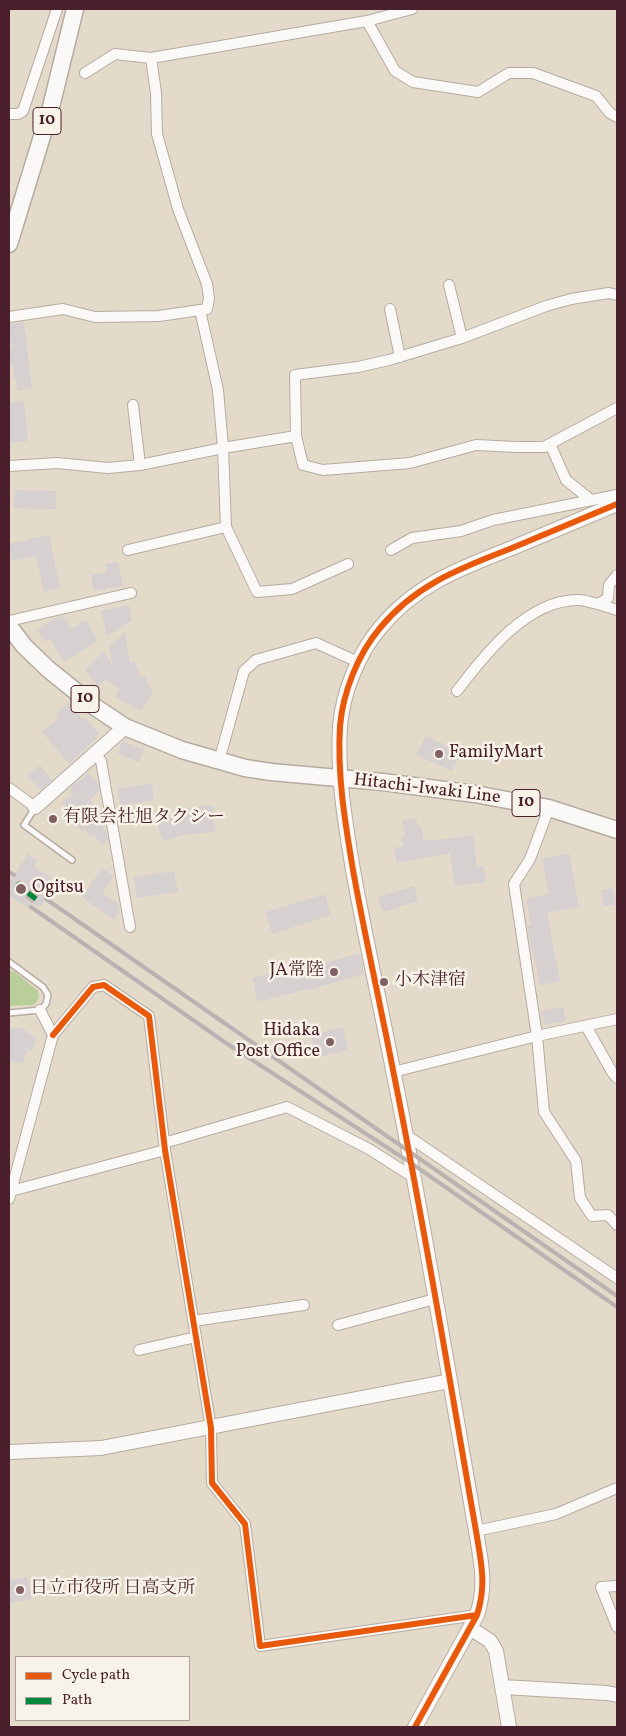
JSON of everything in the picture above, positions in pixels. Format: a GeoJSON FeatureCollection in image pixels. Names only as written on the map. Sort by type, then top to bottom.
{"type":"FeatureCollection","features":[{"type":"Feature","properties":{"kind":"main road","name":"10"},"geometry":{"type":"LineString","coordinates":[[9,244],[51,107],[75,9]]}},
{"type":"Feature","properties":{"kind":"main road","name":"Hitachi-Iwaki Line"},"geometry":{"type":"LineString","coordinates":[[9,626],[24,646],[48,669],[95,707],[125,727],[182,750],[219,761],[271,772],[383,782],[475,794],[549,808],[591,820],[617,830]]}},
{"type":"Feature","properties":{"kind":"street"},"geometry":{"type":"LineString","coordinates":[[9,114],[18,114],[23,111],[57,9]]}},
{"type":"Feature","properties":{"kind":"street"},"geometry":{"type":"LineString","coordinates":[[85,73],[115,54],[151,58],[367,22],[412,9]]}},
{"type":"Feature","properties":{"kind":"street"},"geometry":{"type":"LineString","coordinates":[[367,22],[395,71],[413,82],[478,92],[509,73],[532,73],[596,96],[610,113],[617,117]]}},
{"type":"Feature","properties":{"kind":"street"},"geometry":{"type":"LineString","coordinates":[[9,317],[63,309],[95,316],[159,316],[207,310],[207,284],[178,208],[157,134],[156,93],[151,58]]}},
{"type":"Feature","properties":{"kind":"street"},"geometry":{"type":"LineString","coordinates":[[449,285],[462,338]]}},
{"type":"Feature","properties":{"kind":"street"},"geometry":{"type":"LineString","coordinates":[[617,295],[609,293],[571,299],[546,306],[462,338],[400,357],[358,367],[295,376],[296,436],[303,466],[323,470],[410,462],[476,445],[544,447],[617,408]]}},
{"type":"Feature","properties":{"kind":"street"},"geometry":{"type":"LineString","coordinates":[[390,309],[400,357]]}},
{"type":"Feature","properties":{"kind":"street"},"geometry":{"type":"LineString","coordinates":[[200,310],[218,390],[223,448],[226,526],[257,592],[292,590],[348,564]]}},
{"type":"Feature","properties":{"kind":"street"},"geometry":{"type":"LineString","coordinates":[[132,405],[140,465]]}},
{"type":"Feature","properties":{"kind":"street"},"geometry":{"type":"LineString","coordinates":[[9,466],[58,463],[108,468],[140,465],[223,448],[296,436]]}},
{"type":"Feature","properties":{"kind":"street"},"geometry":{"type":"LineString","coordinates":[[550,444],[566,480],[591,500]]}},
{"type":"Feature","properties":{"kind":"street"},"geometry":{"type":"LineString","coordinates":[[391,550],[412,538],[461,531],[493,520],[617,495]]}},
{"type":"Feature","properties":{"kind":"street"},"geometry":{"type":"LineString","coordinates":[[415,1727],[477,1615],[482,1600],[483,1584],[476,1531],[406,1135],[360,911],[340,779],[340,723],[347,690],[358,662],[380,628],[412,596],[431,583],[458,570],[617,504]]}},
{"type":"Feature","properties":{"kind":"street"},"geometry":{"type":"LineString","coordinates":[[128,550],[226,526]]}},
{"type":"Feature","properties":{"kind":"street"},"geometry":{"type":"LineString","coordinates":[[598,604],[608,598],[609,585],[617,575]]}},
{"type":"Feature","properties":{"kind":"street"},"geometry":{"type":"LineString","coordinates":[[9,621],[131,593]]}},
{"type":"Feature","properties":{"kind":"street"},"geometry":{"type":"LineString","coordinates":[[457,691],[496,644],[528,616],[547,605],[561,601],[581,600],[617,610]]}},
{"type":"Feature","properties":{"kind":"street"},"geometry":{"type":"LineString","coordinates":[[219,761],[244,671],[256,660],[316,642],[358,662]]}},
{"type":"Feature","properties":{"kind":"street"},"geometry":{"type":"LineString","coordinates":[[9,788],[35,807],[125,727]]}},
{"type":"Feature","properties":{"kind":"street"},"geometry":{"type":"LineString","coordinates":[[95,754],[101,760],[130,927]]}},
{"type":"Feature","properties":{"kind":"street"},"geometry":{"type":"LineString","coordinates":[[549,808],[530,859],[514,884],[537,1036],[544,1112],[576,1161],[580,1198],[592,1216],[608,1215],[617,1225]]}},
{"type":"Feature","properties":{"kind":"street"},"geometry":{"type":"LineString","coordinates":[[9,1193],[53,1035],[93,987],[104,985],[149,1016],[165,1146],[211,1428],[212,1483],[245,1524],[260,1646],[477,1615]]}},
{"type":"Feature","properties":{"kind":"street"},"geometry":{"type":"LineString","coordinates":[[40,1010],[53,1035]]}},
{"type":"Feature","properties":{"kind":"street"},"geometry":{"type":"LineString","coordinates":[[393,1072],[537,1036],[617,1019]]}},
{"type":"Feature","properties":{"kind":"street"},"geometry":{"type":"LineString","coordinates":[[586,1026],[617,1078]]}},
{"type":"Feature","properties":{"kind":"street"},"geometry":{"type":"LineString","coordinates":[[9,1193],[287,1107],[369,1149],[413,1177]]}},
{"type":"Feature","properties":{"kind":"street"},"geometry":{"type":"LineString","coordinates":[[406,1135],[617,1278]]}},
{"type":"Feature","properties":{"kind":"street"},"geometry":{"type":"LineString","coordinates":[[338,1325],[435,1299]]}},
{"type":"Feature","properties":{"kind":"street"},"geometry":{"type":"LineString","coordinates":[[193,1321],[304,1305]]}},
{"type":"Feature","properties":{"kind":"street"},"geometry":{"type":"LineString","coordinates":[[139,1350],[196,1337]]}},
{"type":"Feature","properties":{"kind":"street"},"geometry":{"type":"LineString","coordinates":[[9,1452],[101,1448],[450,1381]]}},
{"type":"Feature","properties":{"kind":"street"},"geometry":{"type":"LineString","coordinates":[[476,1531],[556,1514],[617,1488]]}},
{"type":"Feature","properties":{"kind":"street"},"geometry":{"type":"LineString","coordinates":[[617,1586],[602,1587],[617,1627]]}},
{"type":"Feature","properties":{"kind":"street"},"geometry":{"type":"LineString","coordinates":[[470,1628],[490,1642],[496,1650],[509,1727]]}},
{"type":"Feature","properties":{"kind":"street"},"geometry":{"type":"LineString","coordinates":[[503,1687],[617,1695]]}},
{"type":"Feature","properties":{"kind":"lane"},"geometry":{"type":"LineString","coordinates":[[35,807],[24,825],[72,860]]}},
{"type":"Feature","properties":{"kind":"lane"},"geometry":{"type":"LineString","coordinates":[[9,962],[47,991],[48,999],[40,1010],[9,1013]]}},
{"type":"Feature","properties":{"kind":"green space"},"geometry":{"type":"Polygon","coordinates":[[[9,971],[15,972],[38,991],[38,999],[33,1005],[9,1006],[9,971]]]}},
{"type":"Feature","properties":{"kind":"building"},"geometry":{"type":"Polygon","coordinates":[[[23,322],[27,339],[32,388],[17,391],[13,364],[9,365],[9,348],[12,348],[9,324],[23,322]]]}},
{"type":"Feature","properties":{"kind":"building"},"geometry":{"type":"Polygon","coordinates":[[[24,401],[28,441],[9,443],[9,403],[24,401]]]}},
{"type":"Feature","properties":{"kind":"building"},"geometry":{"type":"Polygon","coordinates":[[[15,490],[56,491],[56,509],[14,508],[15,490]]]}},
{"type":"Feature","properties":{"kind":"building"},"geometry":{"type":"Polygon","coordinates":[[[49,535],[60,588],[44,592],[36,556],[12,561],[9,544],[49,535]]]}},
{"type":"Feature","properties":{"kind":"building"},"geometry":{"type":"Polygon","coordinates":[[[118,562],[123,586],[94,591],[91,575],[106,572],[105,564],[118,562]]]}},
{"type":"Feature","properties":{"kind":"building"},"geometry":{"type":"Polygon","coordinates":[[[129,605],[132,620],[107,636],[101,611],[129,605]]]}},
{"type":"Feature","properties":{"kind":"building"},"geometry":{"type":"Polygon","coordinates":[[[63,616],[72,629],[86,620],[98,641],[64,662],[50,639],[45,642],[37,630],[63,616]]]}},
{"type":"Feature","properties":{"kind":"building"},"geometry":{"type":"Polygon","coordinates":[[[125,632],[130,663],[135,661],[141,677],[145,676],[153,692],[141,711],[131,706],[133,702],[130,705],[115,697],[120,690],[106,679],[98,686],[85,670],[104,651],[113,666],[109,647],[125,632]]]}},
{"type":"Feature","properties":{"kind":"building"},"geometry":{"type":"Polygon","coordinates":[[[68,703],[84,720],[86,718],[99,734],[69,764],[42,732],[59,718],[56,714],[68,703]]]}},
{"type":"Feature","properties":{"kind":"building","name":"FamilyMart"},"geometry":{"type":"Polygon","coordinates":[[[426,736],[461,753],[452,771],[416,755],[426,736]]]}},
{"type":"Feature","properties":{"kind":"building"},"geometry":{"type":"Polygon","coordinates":[[[122,741],[144,750],[139,762],[118,754],[122,741]]]}},
{"type":"Feature","properties":{"kind":"building"},"geometry":{"type":"Polygon","coordinates":[[[40,765],[52,780],[41,790],[27,776],[40,765]]]}},
{"type":"Feature","properties":{"kind":"building"},"geometry":{"type":"Polygon","coordinates":[[[89,773],[98,784],[99,791],[90,800],[104,815],[102,819],[105,825],[103,827],[108,839],[102,845],[94,835],[91,837],[84,829],[81,831],[62,801],[73,795],[69,791],[72,789],[71,787],[89,773]]]}},
{"type":"Feature","properties":{"kind":"building"},"geometry":{"type":"Polygon","coordinates":[[[152,783],[154,800],[120,806],[117,789],[152,783]]]}},
{"type":"Feature","properties":{"kind":"building"},"geometry":{"type":"Polygon","coordinates":[[[213,805],[215,832],[183,835],[163,841],[157,821],[188,813],[187,808],[213,805]]]}},
{"type":"Feature","properties":{"kind":"building"},"geometry":{"type":"Polygon","coordinates":[[[416,818],[418,827],[421,826],[424,841],[473,835],[477,867],[484,866],[486,882],[455,886],[450,853],[397,863],[394,848],[403,846],[401,837],[405,836],[402,821],[416,818]]]}},
{"type":"Feature","properties":{"kind":"building"},"geometry":{"type":"Polygon","coordinates":[[[569,853],[579,907],[547,913],[560,981],[540,985],[527,926],[531,925],[526,899],[549,894],[542,859],[569,853]]]}},
{"type":"Feature","properties":{"kind":"building"},"geometry":{"type":"Polygon","coordinates":[[[28,854],[38,861],[34,866],[51,878],[41,893],[47,897],[39,908],[33,904],[30,909],[9,896],[9,883],[28,854]]]}},
{"type":"Feature","properties":{"kind":"building"},"geometry":{"type":"Polygon","coordinates":[[[102,868],[114,876],[103,891],[103,894],[119,904],[120,911],[114,920],[82,897],[102,868]]]}},
{"type":"Feature","properties":{"kind":"building"},"geometry":{"type":"Polygon","coordinates":[[[174,871],[178,892],[137,898],[134,877],[174,871]]]}},
{"type":"Feature","properties":{"kind":"building"},"geometry":{"type":"Polygon","coordinates":[[[414,886],[418,901],[383,912],[378,897],[414,886]]]}},
{"type":"Feature","properties":{"kind":"building"},"geometry":{"type":"Polygon","coordinates":[[[613,888],[616,904],[604,906],[601,890],[613,888]]]}},
{"type":"Feature","properties":{"kind":"building"},"geometry":{"type":"Polygon","coordinates":[[[325,894],[331,915],[272,934],[265,912],[325,894]]]}},
{"type":"Feature","properties":{"kind":"building"},"geometry":{"type":"Polygon","coordinates":[[[360,953],[364,974],[258,1002],[252,978],[291,968],[292,973],[360,953]]]}},
{"type":"Feature","properties":{"kind":"building"},"geometry":{"type":"Polygon","coordinates":[[[563,1007],[566,1021],[544,1025],[541,1011],[563,1007]]]}},
{"type":"Feature","properties":{"kind":"building"},"geometry":{"type":"Polygon","coordinates":[[[343,1027],[348,1050],[316,1058],[311,1035],[343,1027]]]}},
{"type":"Feature","properties":{"kind":"building"},"geometry":{"type":"Polygon","coordinates":[[[22,1028],[36,1039],[32,1051],[27,1050],[23,1064],[9,1060],[9,1029],[22,1028]]]}},
{"type":"Feature","properties":{"kind":"building","name":"日立市役所 日高支所"},"geometry":{"type":"Polygon","coordinates":[[[28,1577],[32,1599],[9,1603],[9,1580],[28,1577]]]}},
{"type":"Feature","properties":{"kind":"tunnel"},"geometry":{"type":"LineString","coordinates":[[16,884],[36,899],[34,901]]}},
{"type":"Feature","properties":{"kind":"railway"},"geometry":{"type":"LineString","coordinates":[[9,872],[14,875]]}},
{"type":"Feature","properties":{"kind":"railway"},"geometry":{"type":"LineString","coordinates":[[46,899],[617,1296]]}},
{"type":"Feature","properties":{"kind":"railway"},"geometry":{"type":"LineString","coordinates":[[31,907],[226,1043],[411,1163],[617,1307]]}},
{"type":"Feature","properties":{"kind":"marked path"},"geometry":{"type":"LineString","coordinates":[[16,884],[36,899],[34,901]]}},
{"type":"Feature","properties":{"kind":"cycle path"},"geometry":{"type":"LineString","coordinates":[[415,1727],[477,1615],[482,1593],[482,1573],[415,1185],[350,852],[341,780],[339,744],[344,700],[358,661],[372,638],[394,613],[424,589],[457,570],[617,504]]}},
{"type":"Feature","properties":{"kind":"cycle path"},"geometry":{"type":"LineString","coordinates":[[53,1035],[93,987],[104,985],[149,1016],[165,1150],[211,1428],[212,1483],[245,1524],[260,1646],[477,1615]]}},
{"type":"Feature","properties":{"kind":"place","name":"FamilyMart"},"geometry":{"type":"Point","coordinates":[439,754]}},
{"type":"Feature","properties":{"kind":"place","name":"有限会社旭タクシー"},"geometry":{"type":"Point","coordinates":[53,819]}},
{"type":"Feature","properties":{"kind":"place","name":"Ogitsu"},"geometry":{"type":"Point","coordinates":[21,889]}},
{"type":"Feature","properties":{"kind":"place","name":"JA常陸"},"geometry":{"type":"Point","coordinates":[334,972]}},
{"type":"Feature","properties":{"kind":"place","name":"小木津宿"},"geometry":{"type":"Point","coordinates":[384,982]}},
{"type":"Feature","properties":{"kind":"place","name":"Hidaka Post Office"},"geometry":{"type":"Point","coordinates":[330,1042]}},
{"type":"Feature","properties":{"kind":"place","name":"日立市役所 日高支所"},"geometry":{"type":"Point","coordinates":[20,1590]}}]}
